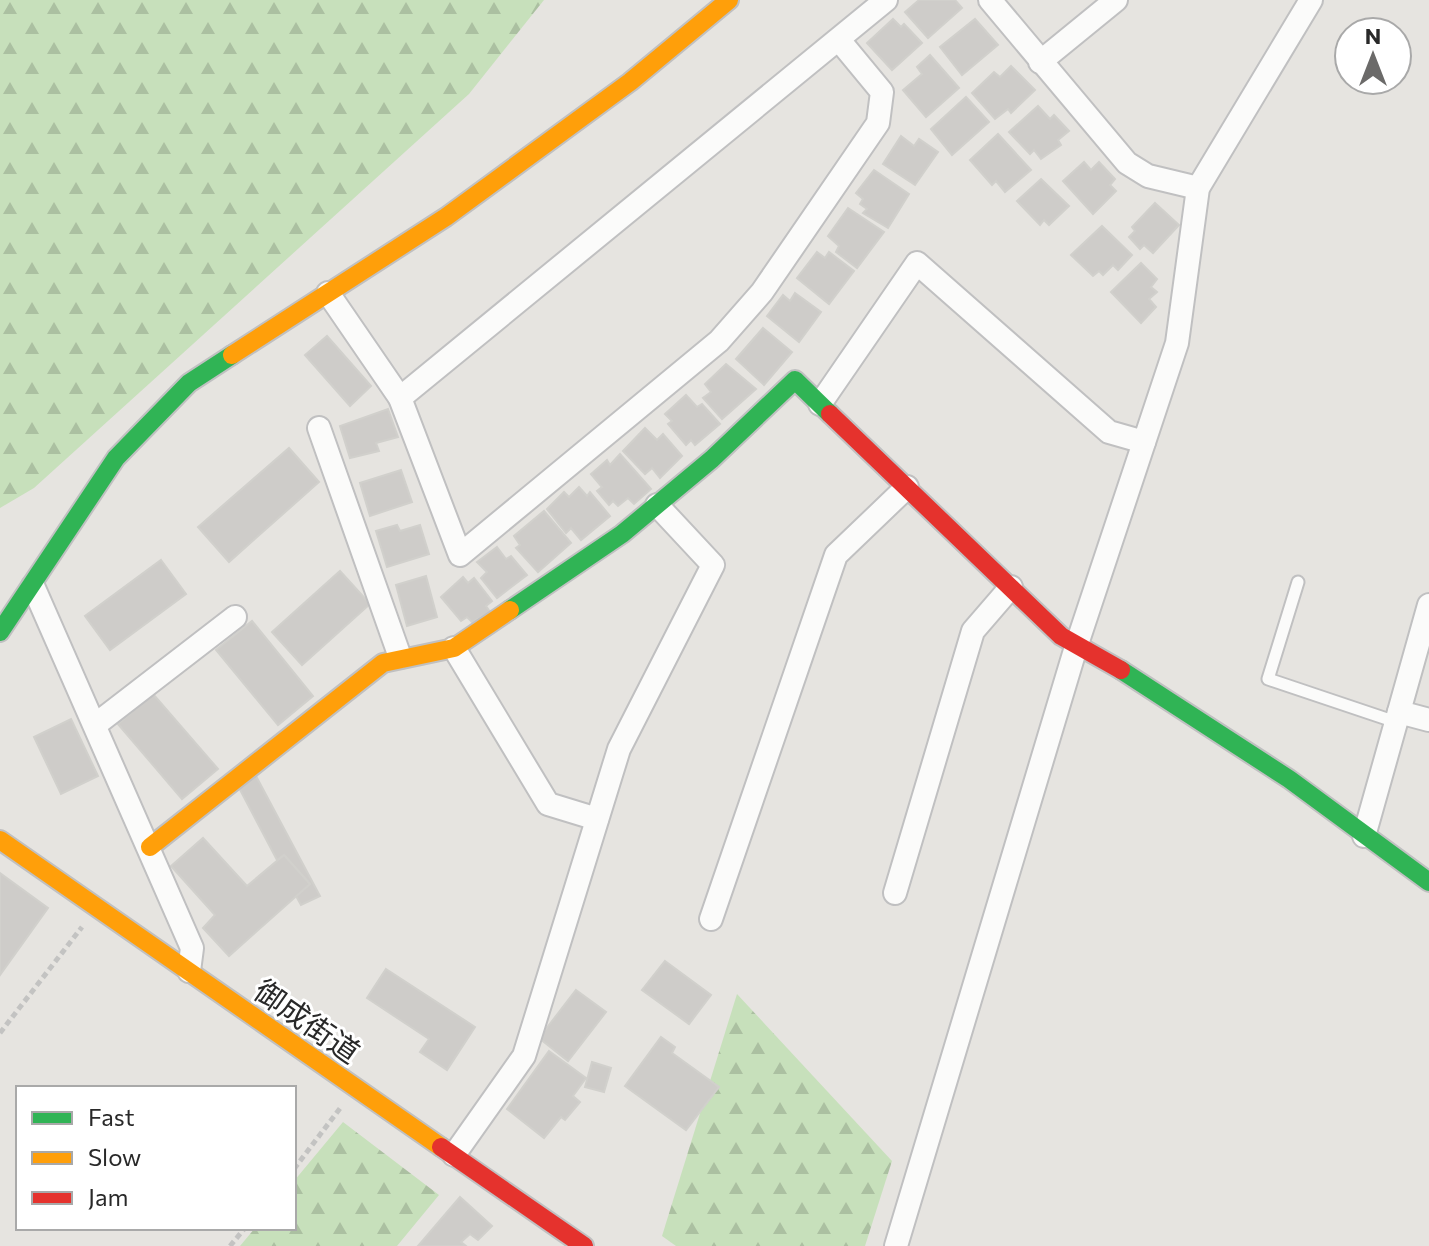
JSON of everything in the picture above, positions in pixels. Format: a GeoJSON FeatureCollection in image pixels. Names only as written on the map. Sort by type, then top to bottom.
{"type":"FeatureCollection","features":[{"type":"Feature","properties":{"kind":"street"},"geometry":{"type":"LineString","coordinates":[[0,632],[116,458],[189,383],[446,217],[630,82],[729,0]]}},
{"type":"Feature","properties":{"kind":"street"},"geometry":{"type":"LineString","coordinates":[[400,398],[886,0]]}},
{"type":"Feature","properties":{"kind":"street"},"geometry":{"type":"LineString","coordinates":[[990,0],[1127,163],[1148,176],[1198,188]]}},
{"type":"Feature","properties":{"kind":"street"},"geometry":{"type":"LineString","coordinates":[[1040,62],[1116,0]]}},
{"type":"Feature","properties":{"kind":"street"},"geometry":{"type":"LineString","coordinates":[[896,1246],[1076,647],[1177,343],[1198,188],[1311,0]]}},
{"type":"Feature","properties":{"kind":"street"},"geometry":{"type":"LineString","coordinates":[[328,293],[400,398],[460,555],[719,341],[762,292],[878,123],[882,92],[839,40]]}},
{"type":"Feature","properties":{"kind":"street"},"geometry":{"type":"LineString","coordinates":[[820,404],[917,263],[1109,432],[1144,442]]}},
{"type":"Feature","properties":{"kind":"street"},"geometry":{"type":"LineString","coordinates":[[150,847],[383,663],[454,648],[622,534],[712,459],[795,380],[1076,647],[1094,653],[1289,779],[1429,882]]}},
{"type":"Feature","properties":{"kind":"street"},"geometry":{"type":"LineString","coordinates":[[319,428],[400,657]]}},
{"type":"Feature","properties":{"kind":"street"},"geometry":{"type":"LineString","coordinates":[[711,919],[836,555],[907,487]]}},
{"type":"Feature","properties":{"kind":"street"},"geometry":{"type":"LineString","coordinates":[[454,1155],[524,1056],[619,749],[713,565],[657,505]]}},
{"type":"Feature","properties":{"kind":"street"},"geometry":{"type":"LineString","coordinates":[[33,586],[192,948],[189,971]]}},
{"type":"Feature","properties":{"kind":"street"},"geometry":{"type":"LineString","coordinates":[[895,893],[973,631],[1011,587]]}},
{"type":"Feature","properties":{"kind":"street"},"geometry":{"type":"LineString","coordinates":[[1364,836],[1429,605]]}},
{"type":"Feature","properties":{"kind":"street"},"geometry":{"type":"LineString","coordinates":[[95,725],[235,617]]}},
{"type":"Feature","properties":{"kind":"street"},"geometry":{"type":"LineString","coordinates":[[454,648],[548,804],[597,819]]}},
{"type":"Feature","properties":{"kind":"street"},"geometry":{"type":"LineString","coordinates":[[1398,717],[1429,720]]}},
{"type":"Feature","properties":{"kind":"street","name":"御成街道"},"geometry":{"type":"LineString","coordinates":[[0,840],[584,1246]]}},
{"type":"Feature","properties":{"kind":"lane"},"geometry":{"type":"LineString","coordinates":[[1298,582],[1268,679],[1398,717]]}},
{"type":"Feature","properties":{"kind":"path"},"geometry":{"type":"LineString","coordinates":[[0,1033],[97,907]]}},
{"type":"Feature","properties":{"kind":"path"},"geometry":{"type":"LineString","coordinates":[[296,1166],[356,1087]]}},
{"type":"Feature","properties":{"kind":"path"},"geometry":{"type":"LineString","coordinates":[[230,1246],[243,1230]]}},
{"type":"Feature","properties":{"kind":"green space"},"geometry":{"type":"Polygon","coordinates":[[[0,0],[544,0],[469,94],[34,488],[0,508],[0,0]]]}},
{"type":"Feature","properties":{"kind":"green space"},"geometry":{"type":"Polygon","coordinates":[[[737,994],[892,1161],[865,1246],[676,1246],[662,1236],[737,994]]]}},
{"type":"Feature","properties":{"kind":"green space"},"geometry":{"type":"Polygon","coordinates":[[[343,1122],[439,1195],[397,1246],[240,1246],[253,1230],[296,1230],[296,1179],[343,1122]]]}},
{"type":"Feature","properties":{"kind":"building"},"geometry":{"type":"Polygon","coordinates":[[[919,0],[955,0],[962,8],[928,38],[905,12],[919,0]]]}},
{"type":"Feature","properties":{"kind":"building"},"geometry":{"type":"Polygon","coordinates":[[[893,19],[901,27],[904,24],[922,43],[892,70],[867,43],[893,19]]]}},
{"type":"Feature","properties":{"kind":"building"},"geometry":{"type":"Polygon","coordinates":[[[975,19],[998,45],[962,75],[940,47],[975,19]]]}},
{"type":"Feature","properties":{"kind":"building"},"geometry":{"type":"Polygon","coordinates":[[[930,55],[959,88],[926,117],[903,90],[922,74],[917,67],[930,55]]]}},
{"type":"Feature","properties":{"kind":"building"},"geometry":{"type":"Polygon","coordinates":[[[1011,66],[1035,90],[1011,113],[1008,109],[995,119],[972,93],[994,72],[1000,77],[1011,66]]]}},
{"type":"Feature","properties":{"kind":"building"},"geometry":{"type":"Polygon","coordinates":[[[966,97],[989,122],[952,155],[931,129],[966,97]]]}},
{"type":"Feature","properties":{"kind":"building"},"geometry":{"type":"Polygon","coordinates":[[[1038,106],[1050,119],[1054,115],[1069,131],[1058,140],[1061,145],[1041,159],[1034,150],[1030,154],[1009,132],[1038,106]]]}},
{"type":"Feature","properties":{"kind":"building"},"geometry":{"type":"Polygon","coordinates":[[[998,134],[1031,170],[1005,192],[996,181],[992,185],[970,160],[998,134]]]}},
{"type":"Feature","properties":{"kind":"building"},"geometry":{"type":"Polygon","coordinates":[[[901,136],[914,146],[919,139],[938,152],[915,185],[883,164],[901,136]]]}},
{"type":"Feature","properties":{"kind":"building"},"geometry":{"type":"Polygon","coordinates":[[[1084,162],[1091,170],[1099,162],[1115,179],[1110,185],[1116,191],[1093,214],[1063,181],[1084,162]]]}},
{"type":"Feature","properties":{"kind":"building"},"geometry":{"type":"Polygon","coordinates":[[[874,170],[909,194],[888,228],[863,213],[867,209],[860,204],[863,199],[856,193],[874,170]]]}},
{"type":"Feature","properties":{"kind":"building"},"geometry":{"type":"Polygon","coordinates":[[[1041,179],[1069,206],[1049,225],[1044,220],[1040,225],[1017,201],[1041,179]]]}},
{"type":"Feature","properties":{"kind":"building"},"geometry":{"type":"Polygon","coordinates":[[[1155,203],[1179,225],[1153,253],[1144,245],[1140,249],[1129,237],[1135,231],[1132,227],[1155,203]]]}},
{"type":"Feature","properties":{"kind":"building"},"geometry":{"type":"Polygon","coordinates":[[[848,208],[884,232],[857,268],[836,252],[839,246],[828,236],[848,208]]]}},
{"type":"Feature","properties":{"kind":"building"},"geometry":{"type":"Polygon","coordinates":[[[1102,226],[1132,255],[1118,270],[1113,265],[1103,275],[1099,271],[1093,276],[1071,255],[1102,226]]]}},
{"type":"Feature","properties":{"kind":"building"},"geometry":{"type":"Polygon","coordinates":[[[817,252],[825,258],[829,252],[854,271],[829,304],[797,278],[817,252]]]}},
{"type":"Feature","properties":{"kind":"building"},"geometry":{"type":"Polygon","coordinates":[[[1141,263],[1157,279],[1151,287],[1157,292],[1149,299],[1156,307],[1141,323],[1111,292],[1141,263]]]}},
{"type":"Feature","properties":{"kind":"building"},"geometry":{"type":"Polygon","coordinates":[[[795,293],[821,312],[799,342],[767,316],[783,295],[790,301],[795,293]]]}},
{"type":"Feature","properties":{"kind":"building"},"geometry":{"type":"Polygon","coordinates":[[[763,328],[792,352],[764,385],[736,359],[763,328]]]}},
{"type":"Feature","properties":{"kind":"building"},"geometry":{"type":"Polygon","coordinates":[[[327,336],[371,386],[350,406],[305,355],[327,336]]]}},
{"type":"Feature","properties":{"kind":"building"},"geometry":{"type":"Polygon","coordinates":[[[726,364],[756,389],[722,419],[703,398],[711,392],[705,384],[726,364]]]}},
{"type":"Feature","properties":{"kind":"building"},"geometry":{"type":"Polygon","coordinates":[[[686,395],[697,407],[702,404],[720,424],[695,445],[691,440],[686,445],[668,424],[672,421],[665,414],[686,395]]]}},
{"type":"Feature","properties":{"kind":"building"},"geometry":{"type":"Polygon","coordinates":[[[388,409],[398,437],[376,443],[379,451],[350,458],[340,426],[388,409]]]}},
{"type":"Feature","properties":{"kind":"building"},"geometry":{"type":"Polygon","coordinates":[[[645,428],[657,440],[663,434],[682,456],[660,478],[652,468],[645,474],[623,451],[645,428]]]}},
{"type":"Feature","properties":{"kind":"building"},"geometry":{"type":"Polygon","coordinates":[[[289,448],[319,482],[229,562],[198,527],[289,448]]]}},
{"type":"Feature","properties":{"kind":"building"},"geometry":{"type":"Polygon","coordinates":[[[620,454],[651,489],[634,504],[628,498],[618,506],[613,501],[609,505],[597,491],[602,487],[591,474],[607,460],[610,465],[620,454]]]}},
{"type":"Feature","properties":{"kind":"building"},"geometry":{"type":"Polygon","coordinates":[[[401,470],[412,502],[370,516],[360,483],[401,470]]]}},
{"type":"Feature","properties":{"kind":"building"},"geometry":{"type":"Polygon","coordinates":[[[579,487],[587,496],[590,492],[610,516],[581,540],[571,528],[566,533],[547,509],[564,492],[569,497],[579,487]]]}},
{"type":"Feature","properties":{"kind":"building"},"geometry":{"type":"Polygon","coordinates":[[[544,511],[571,543],[538,572],[516,548],[520,545],[514,536],[544,511]]]}},
{"type":"Feature","properties":{"kind":"building"},"geometry":{"type":"Polygon","coordinates":[[[397,525],[400,531],[420,525],[429,554],[387,567],[376,531],[397,525]]]}},
{"type":"Feature","properties":{"kind":"building"},"geometry":{"type":"Polygon","coordinates":[[[497,547],[506,559],[511,556],[527,575],[497,598],[481,578],[487,572],[477,562],[497,547]]]}},
{"type":"Feature","properties":{"kind":"building"},"geometry":{"type":"Polygon","coordinates":[[[161,560],[186,594],[110,650],[85,616],[161,560]]]}},
{"type":"Feature","properties":{"kind":"building"},"geometry":{"type":"Polygon","coordinates":[[[340,571],[370,604],[302,665],[272,632],[340,571]]]}},
{"type":"Feature","properties":{"kind":"building"},"geometry":{"type":"Polygon","coordinates":[[[426,576],[437,617],[407,626],[396,585],[426,576]]]}},
{"type":"Feature","properties":{"kind":"building"},"geometry":{"type":"Polygon","coordinates":[[[463,577],[468,583],[474,578],[492,601],[486,606],[490,612],[472,622],[467,617],[461,621],[441,597],[463,577]]]}},
{"type":"Feature","properties":{"kind":"building"},"geometry":{"type":"Polygon","coordinates":[[[252,621],[313,696],[278,725],[216,650],[252,621]]]}},
{"type":"Feature","properties":{"kind":"building"},"geometry":{"type":"Polygon","coordinates":[[[153,694],[218,769],[182,799],[118,724],[153,694]]]}},
{"type":"Feature","properties":{"kind":"building"},"geometry":{"type":"Polygon","coordinates":[[[71,719],[98,776],[61,794],[34,737],[71,719]]]}},
{"type":"Feature","properties":{"kind":"building"},"geometry":{"type":"Polygon","coordinates":[[[256,776],[320,896],[301,905],[296,896],[310,884],[284,855],[277,860],[238,786],[256,776]]]}},
{"type":"Feature","properties":{"kind":"building"},"geometry":{"type":"Polygon","coordinates":[[[203,838],[247,886],[284,855],[310,884],[229,956],[203,928],[215,915],[171,866],[203,838]]]}},
{"type":"Feature","properties":{"kind":"building"},"geometry":{"type":"Polygon","coordinates":[[[0,873],[48,908],[0,975],[0,873]]]}},
{"type":"Feature","properties":{"kind":"building"},"geometry":{"type":"Polygon","coordinates":[[[665,961],[711,995],[689,1024],[642,990],[665,961]]]}},
{"type":"Feature","properties":{"kind":"building"},"geometry":{"type":"Polygon","coordinates":[[[386,969],[475,1027],[447,1070],[420,1052],[429,1039],[367,998],[386,969]]]}},
{"type":"Feature","properties":{"kind":"building"},"geometry":{"type":"Polygon","coordinates":[[[576,990],[606,1012],[568,1061],[539,1038],[576,990]]]}},
{"type":"Feature","properties":{"kind":"building"},"geometry":{"type":"Polygon","coordinates":[[[661,1037],[675,1047],[672,1053],[719,1087],[686,1130],[625,1086],[661,1037]]]}},
{"type":"Feature","properties":{"kind":"building"},"geometry":{"type":"Polygon","coordinates":[[[549,1051],[586,1078],[573,1096],[580,1102],[565,1120],[561,1117],[544,1138],[507,1109],[549,1051]]]}},
{"type":"Feature","properties":{"kind":"building"},"geometry":{"type":"Polygon","coordinates":[[[592,1062],[611,1068],[604,1092],[585,1087],[592,1062]]]}},
{"type":"Feature","properties":{"kind":"building"},"geometry":{"type":"Polygon","coordinates":[[[460,1197],[492,1226],[478,1240],[470,1234],[461,1242],[466,1246],[418,1246],[460,1197]]]}},
{"type":"Feature","properties":{"kind":"traffic: fast"},"geometry":{"type":"LineString","coordinates":[[0,632],[116,458],[189,383],[232,355]]}},
{"type":"Feature","properties":{"kind":"traffic: fast"},"geometry":{"type":"LineString","coordinates":[[510,610],[622,534],[712,459],[795,380],[830,414]]}},
{"type":"Feature","properties":{"kind":"traffic: fast"},"geometry":{"type":"LineString","coordinates":[[1121,670],[1289,779],[1429,882]]}},
{"type":"Feature","properties":{"kind":"traffic: slow"},"geometry":{"type":"LineString","coordinates":[[232,355],[446,217],[630,82],[729,0]]}},
{"type":"Feature","properties":{"kind":"traffic: slow"},"geometry":{"type":"LineString","coordinates":[[150,847],[383,663],[454,648],[510,610]]}},
{"type":"Feature","properties":{"kind":"traffic: slow"},"geometry":{"type":"LineString","coordinates":[[0,840],[441,1147]]}},
{"type":"Feature","properties":{"kind":"traffic: jam"},"geometry":{"type":"LineString","coordinates":[[830,414],[1061,636],[1121,670]]}},
{"type":"Feature","properties":{"kind":"traffic: jam"},"geometry":{"type":"LineString","coordinates":[[441,1147],[584,1246]]}}]}
